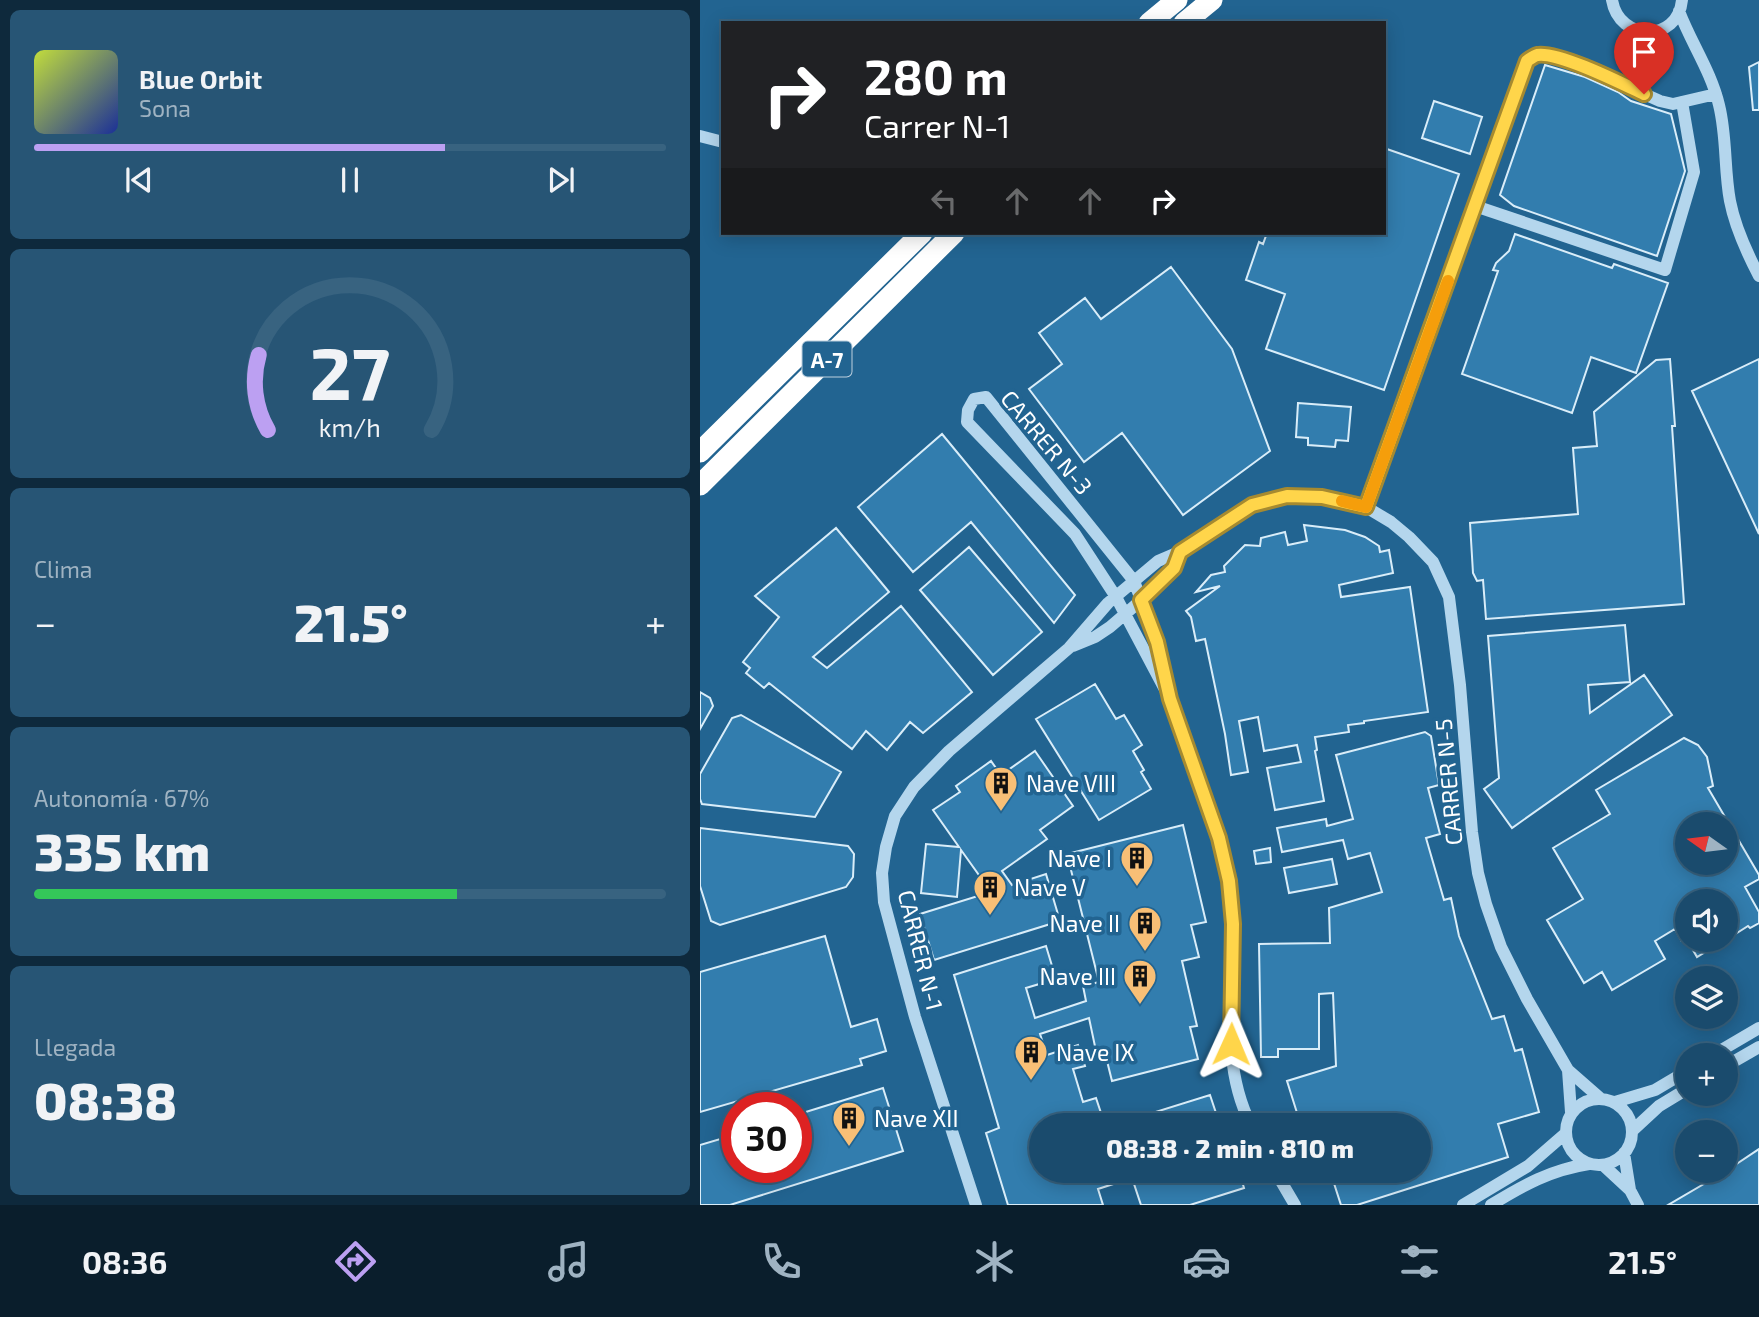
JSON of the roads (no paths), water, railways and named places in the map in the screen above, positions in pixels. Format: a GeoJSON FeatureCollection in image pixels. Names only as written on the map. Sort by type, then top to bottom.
{"type":"FeatureCollection","features":[{"type":"Feature","properties":{"kind":"highway"},"geometry":{"type":"LineString","coordinates":[[1151,21],[1177,0]]}},
{"type":"Feature","properties":{"kind":"highway"},"geometry":{"type":"LineString","coordinates":[[1186,21],[1212,0]]}},
{"type":"Feature","properties":{"kind":"highway","name":"A-7"},"geometry":{"type":"LineString","coordinates":[[700,452],[920,235]]}},
{"type":"Feature","properties":{"kind":"highway","name":"A-7"},"geometry":{"type":"LineString","coordinates":[[700,485],[952,235]]}},
{"type":"Feature","properties":{"kind":"street"},"geometry":{"type":"LineString","coordinates":[[1612,0],[1617,16],[1628,27],[1643,32],[1663,28],[1687,32]]}},
{"type":"Feature","properties":{"kind":"street"},"geometry":{"type":"LineString","coordinates":[[1663,28],[1676,17],[1681,5]]}},
{"type":"Feature","properties":{"kind":"street"},"geometry":{"type":"LineString","coordinates":[[1681,5],[1687,32],[1707,67],[1716,94],[1725,136],[1730,202],[1737,228],[1759,276]]}},
{"type":"Feature","properties":{"kind":"street"},"geometry":{"type":"LineString","coordinates":[[1366,507],[1527,61],[1536,55],[1556,58],[1588,69],[1660,102],[1673,104],[1716,94]]}},
{"type":"Feature","properties":{"kind":"street"},"geometry":{"type":"LineString","coordinates":[[1475,206],[1665,270],[1694,172],[1682,102]]}},
{"type":"Feature","properties":{"kind":"street"},"geometry":{"type":"LineString","coordinates":[[700,136],[721,141]]}},
{"type":"Feature","properties":{"kind":"street","name":"CARRER N-3"},"geometry":{"type":"LineString","coordinates":[[1170,699],[1116,597],[1075,534],[967,422],[968,410],[974,399],[986,397],[1134,581],[1157,642],[1170,699],[1219,838],[1229,881],[1233,924],[1233,1073],[1247,1113]]}},
{"type":"Feature","properties":{"kind":"street","name":"CARRER N-5"},"geometry":{"type":"LineString","coordinates":[[1180,552],[1252,505],[1287,496],[1322,497],[1366,507],[1391,522],[1433,562],[1449,597],[1478,873],[1501,947],[1568,1070]]}},
{"type":"Feature","properties":{"kind":"street","name":"CARRER N-1"},"geometry":{"type":"LineString","coordinates":[[976,1205],[915,1017],[884,902],[882,873],[895,816],[914,787],[949,751],[1069,648],[1134,581],[1158,561],[1180,552]]}},
{"type":"Feature","properties":{"kind":"street","name":"CARRER N-1"},"geometry":{"type":"LineString","coordinates":[[1069,648],[1095,637],[1125,615],[1174,568],[1180,552]]}},
{"type":"Feature","properties":{"kind":"street"},"geometry":{"type":"LineString","coordinates":[[1733,1043],[1759,1028]]}},
{"type":"Feature","properties":{"kind":"street"},"geometry":{"type":"LineString","coordinates":[[1738,1059],[1759,1046]]}},
{"type":"Feature","properties":{"kind":"street"},"geometry":{"type":"LineString","coordinates":[[1568,1070],[1600,1098]]}},
{"type":"Feature","properties":{"kind":"street"},"geometry":{"type":"LineString","coordinates":[[1568,1070],[1571,1112],[1566,1123],[1566,1133],[1571,1151],[1581,1161],[1589,1164]]}},
{"type":"Feature","properties":{"kind":"street"},"geometry":{"type":"LineString","coordinates":[[1615,1102],[1655,1090],[1675,1078]]}},
{"type":"Feature","properties":{"kind":"street"},"geometry":{"type":"LineString","coordinates":[[1632,1131],[1659,1106],[1675,1096]]}},
{"type":"Feature","properties":{"kind":"street"},"geometry":{"type":"LineString","coordinates":[[1491,1205],[1529,1182],[1563,1168],[1613,1162],[1629,1146],[1632,1131],[1630,1120],[1624,1109],[1615,1102],[1600,1098],[1588,1100],[1571,1112]]}},
{"type":"Feature","properties":{"kind":"street"},"geometry":{"type":"LineString","coordinates":[[1463,1205],[1528,1166],[1566,1133]]}},
{"type":"Feature","properties":{"kind":"street"},"geometry":{"type":"LineString","coordinates":[[1624,1153],[1630,1190],[1638,1205]]}},
{"type":"Feature","properties":{"kind":"street"},"geometry":{"type":"LineString","coordinates":[[1603,1165],[1630,1190]]}},
{"type":"Feature","properties":{"kind":"street"},"geometry":{"type":"LineString","coordinates":[[1282,1183],[1295,1205]]}},
{"type":"Feature","properties":{"kind":"place","name":"Nave VIII"},"geometry":{"type":"Point","coordinates":[1001,813]}},
{"type":"Feature","properties":{"kind":"place","name":"Nave I"},"geometry":{"type":"Point","coordinates":[1137,888]}},
{"type":"Feature","properties":{"kind":"place","name":"Nave V"},"geometry":{"type":"Point","coordinates":[990,917]}},
{"type":"Feature","properties":{"kind":"place","name":"Nave II"},"geometry":{"type":"Point","coordinates":[1145,953]}},
{"type":"Feature","properties":{"kind":"place","name":"Nave III"},"geometry":{"type":"Point","coordinates":[1140,1006]}},
{"type":"Feature","properties":{"kind":"place","name":"Nave IX"},"geometry":{"type":"Point","coordinates":[1031,1082]}},
{"type":"Feature","properties":{"kind":"place","name":"Nave XII"},"geometry":{"type":"Point","coordinates":[849,1148]}}]}
